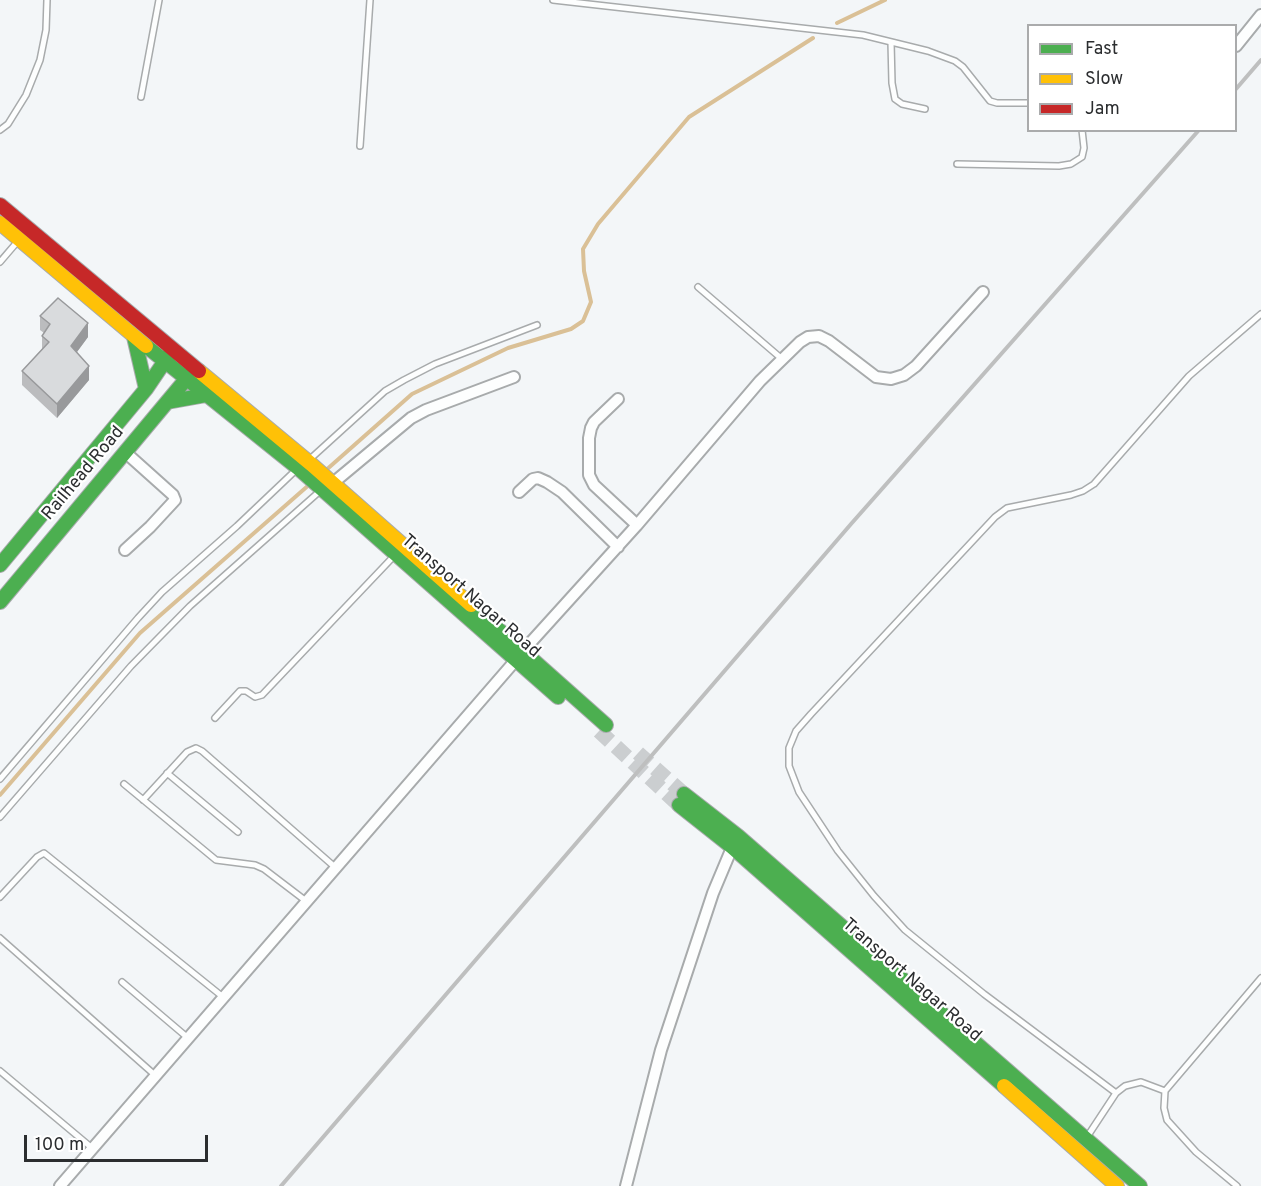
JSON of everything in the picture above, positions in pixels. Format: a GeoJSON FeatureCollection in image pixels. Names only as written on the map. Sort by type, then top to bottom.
{"type":"FeatureCollection","features":[{"type":"Feature","properties":{"kind":"main road"},"geometry":{"type":"LineString","coordinates":[[0,205],[169,356],[304,467],[519,656]]}},
{"type":"Feature","properties":{"kind":"main road"},"geometry":{"type":"LineString","coordinates":[[0,223],[134,337],[169,356]]}},
{"type":"Feature","properties":{"kind":"main road"},"geometry":{"type":"LineString","coordinates":[[134,337],[146,389]]}},
{"type":"Feature","properties":{"kind":"main road","name":"Railhead Road"},"geometry":{"type":"LineString","coordinates":[[0,565],[146,389],[169,356]]}},
{"type":"Feature","properties":{"kind":"main road"},"geometry":{"type":"LineString","coordinates":[[191,374],[206,395],[304,467]]}},
{"type":"Feature","properties":{"kind":"main road","name":"Railhead Road"},"geometry":{"type":"LineString","coordinates":[[0,602],[191,374]]}},
{"type":"Feature","properties":{"kind":"main road"},"geometry":{"type":"LineString","coordinates":[[167,402],[206,395]]}},
{"type":"Feature","properties":{"kind":"main road","name":"Transport Nagar Road"},"geometry":{"type":"LineString","coordinates":[[325,485],[395,555],[603,728]]}},
{"type":"Feature","properties":{"kind":"main road","name":"Transport Nagar Road"},"geometry":{"type":"LineString","coordinates":[[682,799],[1086,1138],[1140,1186]]}},
{"type":"Feature","properties":{"kind":"main road","name":"Transport Nagar Road"},"geometry":{"type":"LineString","coordinates":[[735,842],[1117,1186]]}},
{"type":"Feature","properties":{"kind":"street"},"geometry":{"type":"LineString","coordinates":[[1237,45],[1261,15]]}},
{"type":"Feature","properties":{"kind":"street"},"geometry":{"type":"LineString","coordinates":[[60,1186],[519,656],[618,547],[760,381],[782,359],[800,342],[814,335],[829,341],[876,377],[891,379],[904,375],[932,350],[983,292]]}},
{"type":"Feature","properties":{"kind":"street"},"geometry":{"type":"LineString","coordinates":[[325,485],[411,418],[514,376]]}},
{"type":"Feature","properties":{"kind":"street"},"geometry":{"type":"LineString","coordinates":[[618,399],[594,422],[591,429],[589,475],[594,485],[637,525]]}},
{"type":"Feature","properties":{"kind":"street"},"geometry":{"type":"LineString","coordinates":[[125,452],[173,495],[175,500],[125,550]]}},
{"type":"Feature","properties":{"kind":"street"},"geometry":{"type":"LineString","coordinates":[[519,492],[533,479],[538,478],[547,483],[561,492],[618,547]]}},
{"type":"Feature","properties":{"kind":"street"},"geometry":{"type":"LineString","coordinates":[[629,1184],[661,1050],[713,893],[735,842]]}},
{"type":"Feature","properties":{"kind":"lane"},"geometry":{"type":"LineString","coordinates":[[0,130],[8,124],[26,95],[40,60],[46,30],[47,0]]}},
{"type":"Feature","properties":{"kind":"lane"},"geometry":{"type":"LineString","coordinates":[[141,97],[159,0]]}},
{"type":"Feature","properties":{"kind":"lane"},"geometry":{"type":"LineString","coordinates":[[360,146],[370,0]]}},
{"type":"Feature","properties":{"kind":"lane"},"geometry":{"type":"LineString","coordinates":[[554,0],[863,35],[928,51],[955,61],[963,67],[990,101],[1027,103]]}},
{"type":"Feature","properties":{"kind":"lane"},"geometry":{"type":"LineString","coordinates":[[891,42],[892,83],[895,99],[903,104],[925,109]]}},
{"type":"Feature","properties":{"kind":"lane"},"geometry":{"type":"LineString","coordinates":[[957,164],[1059,166],[1071,164],[1082,157],[1084,148],[1082,132]]}},
{"type":"Feature","properties":{"kind":"lane"},"geometry":{"type":"LineString","coordinates":[[0,262],[19,239]]}},
{"type":"Feature","properties":{"kind":"lane"},"geometry":{"type":"LineString","coordinates":[[698,287],[782,359]]}},
{"type":"Feature","properties":{"kind":"lane"},"geometry":{"type":"LineString","coordinates":[[1116,1094],[984,994],[905,930],[874,896],[838,850],[799,792],[789,766],[789,748],[796,731],[803,723],[996,517],[1007,508],[1071,495],[1094,484],[1190,376],[1261,314]]}},
{"type":"Feature","properties":{"kind":"lane"},"geometry":{"type":"LineString","coordinates":[[0,779],[162,592],[304,467],[385,391],[435,364],[537,325]]}},
{"type":"Feature","properties":{"kind":"lane"},"geometry":{"type":"LineString","coordinates":[[0,817],[131,666],[190,606],[325,485]]}},
{"type":"Feature","properties":{"kind":"lane"},"geometry":{"type":"LineString","coordinates":[[215,718],[240,691],[246,691],[255,697],[262,695],[395,555]]}},
{"type":"Feature","properties":{"kind":"lane"},"geometry":{"type":"LineString","coordinates":[[143,800],[187,752],[196,748],[337,868]]}},
{"type":"Feature","properties":{"kind":"lane"},"geometry":{"type":"LineString","coordinates":[[167,773],[238,832]]}},
{"type":"Feature","properties":{"kind":"lane"},"geometry":{"type":"LineString","coordinates":[[124,784],[216,860],[255,865],[264,869],[308,902]]}},
{"type":"Feature","properties":{"kind":"lane"},"geometry":{"type":"LineString","coordinates":[[0,897],[37,857],[44,853],[224,998]]}},
{"type":"Feature","properties":{"kind":"lane"},"geometry":{"type":"LineString","coordinates":[[0,938],[156,1076]]}},
{"type":"Feature","properties":{"kind":"lane"},"geometry":{"type":"LineString","coordinates":[[1237,1186],[1196,1152],[1167,1120],[1164,1108],[1165,1091],[1261,978]]}},
{"type":"Feature","properties":{"kind":"lane"},"geometry":{"type":"LineString","coordinates":[[122,982],[188,1038]]}},
{"type":"Feature","properties":{"kind":"lane"},"geometry":{"type":"LineString","coordinates":[[0,1071],[92,1148]]}},
{"type":"Feature","properties":{"kind":"lane"},"geometry":{"type":"LineString","coordinates":[[1086,1138],[1116,1094],[1125,1086],[1141,1082],[1165,1091]]}},
{"type":"Feature","properties":{"kind":"building"},"geometry":{"type":"Polygon","coordinates":[[[58,298],[88,323],[71,346],[89,366],[57,404],[22,371],[49,342],[42,336],[50,324],[40,316],[58,298]]]}},
{"type":"Feature","properties":{"kind":"waterway"},"geometry":{"type":"LineString","coordinates":[[837,23],[885,0]]}},
{"type":"Feature","properties":{"kind":"waterway"},"geometry":{"type":"LineString","coordinates":[[325,471],[412,394],[508,348],[571,329],[583,321],[591,302],[584,271],[583,249],[598,224],[689,117],[813,38]]}},
{"type":"Feature","properties":{"kind":"waterway"},"geometry":{"type":"LineString","coordinates":[[0,795],[140,633],[310,484]]}},
{"type":"Feature","properties":{"kind":"tunnel"},"geometry":{"type":"LineString","coordinates":[[599,731],[679,805]]}},
{"type":"Feature","properties":{"kind":"tunnel"},"geometry":{"type":"LineString","coordinates":[[638,753],[684,794]]}},
{"type":"Feature","properties":{"kind":"railway"},"geometry":{"type":"LineString","coordinates":[[1237,88],[1261,60]]}},
{"type":"Feature","properties":{"kind":"railway"},"geometry":{"type":"LineString","coordinates":[[281,1186],[851,524],[1197,132]]}},
{"type":"Feature","properties":{"kind":"traffic: fast"},"geometry":{"type":"LineString","coordinates":[[134,337],[146,389]]}},
{"type":"Feature","properties":{"kind":"traffic: fast"},"geometry":{"type":"LineString","coordinates":[[146,346],[298,468],[558,697]]}},
{"type":"Feature","properties":{"kind":"traffic: fast"},"geometry":{"type":"LineString","coordinates":[[0,565],[146,389],[169,355]]}},
{"type":"Feature","properties":{"kind":"traffic: fast"},"geometry":{"type":"LineString","coordinates":[[0,602],[193,371]]}},
{"type":"Feature","properties":{"kind":"traffic: fast"},"geometry":{"type":"LineString","coordinates":[[167,402],[206,395]]}},
{"type":"Feature","properties":{"kind":"traffic: fast"},"geometry":{"type":"LineString","coordinates":[[471,605],[606,725]]}},
{"type":"Feature","properties":{"kind":"traffic: fast"},"geometry":{"type":"LineString","coordinates":[[684,794],[738,836],[1140,1186]]}},
{"type":"Feature","properties":{"kind":"traffic: fast"},"geometry":{"type":"LineString","coordinates":[[679,805],[732,847],[1004,1086]]}},
{"type":"Feature","properties":{"kind":"traffic: slow"},"geometry":{"type":"LineString","coordinates":[[0,223],[146,346]]}},
{"type":"Feature","properties":{"kind":"traffic: slow"},"geometry":{"type":"LineString","coordinates":[[199,371],[311,464],[471,605]]}},
{"type":"Feature","properties":{"kind":"traffic: slow"},"geometry":{"type":"LineString","coordinates":[[1004,1086],[1117,1186]]}},
{"type":"Feature","properties":{"kind":"traffic: jam"},"geometry":{"type":"LineString","coordinates":[[0,205],[199,371]]}}]}
